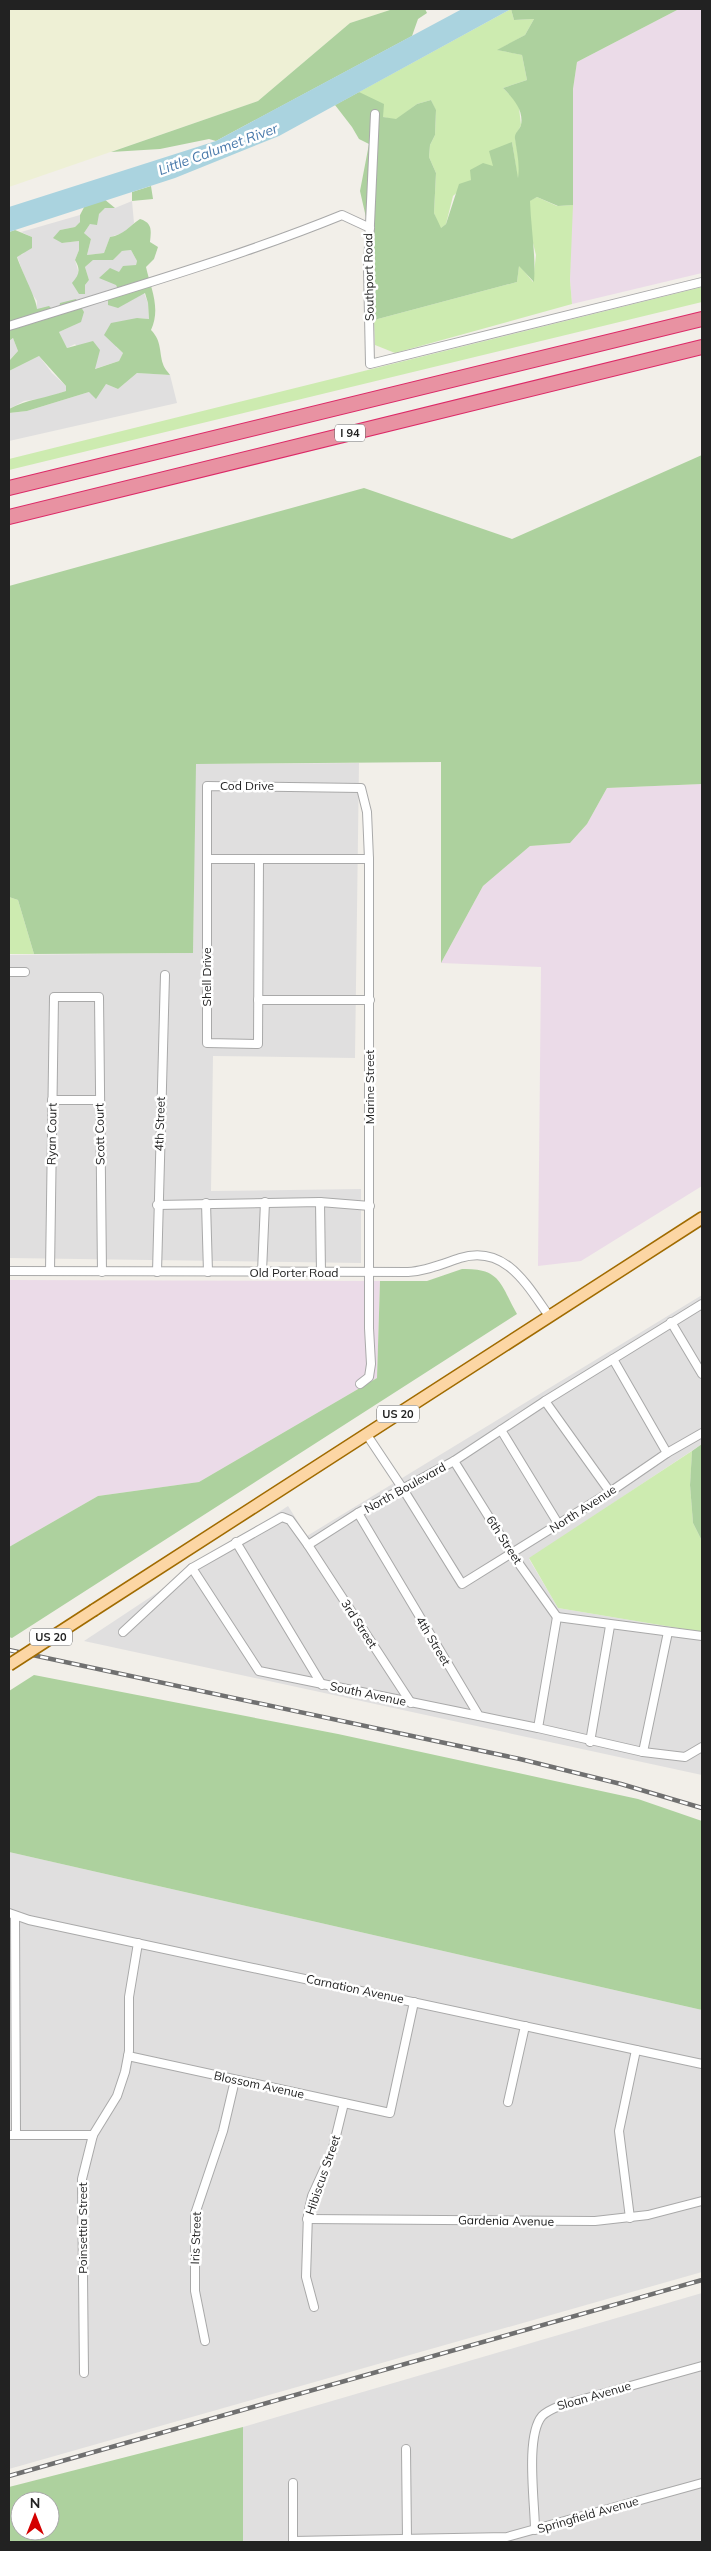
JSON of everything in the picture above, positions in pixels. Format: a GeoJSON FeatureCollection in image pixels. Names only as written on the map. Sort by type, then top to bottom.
{"type":"FeatureCollection","features":[{"type":"Feature","properties":{"kind":"highway","name":"I 94"},"geometry":{"type":"LineString","coordinates":[[9,488],[702,319]]}},
{"type":"Feature","properties":{"kind":"highway","name":"I 94"},"geometry":{"type":"LineString","coordinates":[[9,517],[702,347]]}},
{"type":"Feature","properties":{"kind":"main road","name":"US 20"},"geometry":{"type":"LineString","coordinates":[[9,1665],[702,1218]]}},
{"type":"Feature","properties":{"kind":"street"},"geometry":{"type":"LineString","coordinates":[[370,228],[374,114]]}},
{"type":"Feature","properties":{"kind":"street","name":"Southport Road"},"geometry":{"type":"LineString","coordinates":[[9,326],[305,230],[342,215],[370,228],[370,364],[702,282]]}},
{"type":"Feature","properties":{"kind":"street","name":"Cod Drive"},"geometry":{"type":"LineString","coordinates":[[207,859],[207,786],[360,786]]}},
{"type":"Feature","properties":{"kind":"street","name":"Marine Street"},"geometry":{"type":"LineString","coordinates":[[360,786],[364,795],[367,812],[369,859],[371,1371],[369,1377],[360,1384]]}},
{"type":"Feature","properties":{"kind":"street"},"geometry":{"type":"LineString","coordinates":[[207,859],[369,859]]}},
{"type":"Feature","properties":{"kind":"street","name":"Shell Drive"},"geometry":{"type":"LineString","coordinates":[[207,859],[207,1043],[258,1044],[258,1000]]}},
{"type":"Feature","properties":{"kind":"street"},"geometry":{"type":"LineString","coordinates":[[259,859],[258,1000],[370,1000]]}},
{"type":"Feature","properties":{"kind":"street"},"geometry":{"type":"LineString","coordinates":[[9,972],[26,972]]}},
{"type":"Feature","properties":{"kind":"street","name":"4th Street"},"geometry":{"type":"LineString","coordinates":[[156,1272],[165,975]]}},
{"type":"Feature","properties":{"kind":"street","name":"Scott Court"},"geometry":{"type":"LineString","coordinates":[[54,997],[99,997],[102,1272]]}},
{"type":"Feature","properties":{"kind":"street","name":"Ryan Court"},"geometry":{"type":"LineString","coordinates":[[50,1271],[54,997]]}},
{"type":"Feature","properties":{"kind":"street"},"geometry":{"type":"LineString","coordinates":[[52,1100],[100,1100]]}},
{"type":"Feature","properties":{"kind":"street"},"geometry":{"type":"LineString","coordinates":[[262,1272],[265,1202]]}},
{"type":"Feature","properties":{"kind":"street"},"geometry":{"type":"LineString","coordinates":[[157,1205],[320,1202],[370,1206]]}},
{"type":"Feature","properties":{"kind":"street"},"geometry":{"type":"LineString","coordinates":[[320,1202],[321,1273]]}},
{"type":"Feature","properties":{"kind":"street"},"geometry":{"type":"LineString","coordinates":[[206,1203],[208,1272]]}},
{"type":"Feature","properties":{"kind":"street","name":"Old Porter Road"},"geometry":{"type":"LineString","coordinates":[[9,1271],[418,1272],[469,1256],[488,1256],[506,1263],[520,1275],[548,1316]]}},
{"type":"Feature","properties":{"kind":"street","name":"North Boulevard"},"geometry":{"type":"LineString","coordinates":[[308,1545],[358,1513],[454,1461],[545,1401],[702,1304]]}},
{"type":"Feature","properties":{"kind":"street"},"geometry":{"type":"LineString","coordinates":[[671,1322],[702,1374]]}},
{"type":"Feature","properties":{"kind":"street"},"geometry":{"type":"LineString","coordinates":[[613,1359],[667,1453]]}},
{"type":"Feature","properties":{"kind":"street"},"geometry":{"type":"LineString","coordinates":[[545,1401],[610,1492]]}},
{"type":"Feature","properties":{"kind":"street"},"geometry":{"type":"LineString","coordinates":[[501,1430],[560,1525]]}},
{"type":"Feature","properties":{"kind":"street","name":"North Avenue"},"geometry":{"type":"LineString","coordinates":[[403,1488],[462,1584],[560,1525],[667,1453],[702,1433]]}},
{"type":"Feature","properties":{"kind":"street"},"geometry":{"type":"LineString","coordinates":[[367,1435],[403,1488]]}},
{"type":"Feature","properties":{"kind":"street","name":"6th Street"},"geometry":{"type":"LineString","coordinates":[[454,1461],[512,1554],[557,1617]]}},
{"type":"Feature","properties":{"kind":"street","name":"4th Street"},"geometry":{"type":"LineString","coordinates":[[358,1513],[478,1716]]}},
{"type":"Feature","properties":{"kind":"street"},"geometry":{"type":"LineString","coordinates":[[123,1632],[192,1568],[282,1517],[290,1520],[308,1545]]}},
{"type":"Feature","properties":{"kind":"street"},"geometry":{"type":"LineString","coordinates":[[236,1542],[322,1684]]}},
{"type":"Feature","properties":{"kind":"street","name":"3rd Street"},"geometry":{"type":"LineString","coordinates":[[308,1545],[411,1703]]}},
{"type":"Feature","properties":{"kind":"street","name":"South Avenue"},"geometry":{"type":"LineString","coordinates":[[192,1568],[258,1671],[478,1716]]}},
{"type":"Feature","properties":{"kind":"street"},"geometry":{"type":"LineString","coordinates":[[538,1728],[557,1617],[610,1626],[702,1636]]}},
{"type":"Feature","properties":{"kind":"street"},"geometry":{"type":"LineString","coordinates":[[590,1742],[610,1626]]}},
{"type":"Feature","properties":{"kind":"street"},"geometry":{"type":"LineString","coordinates":[[643,1752],[668,1632]]}},
{"type":"Feature","properties":{"kind":"street"},"geometry":{"type":"LineString","coordinates":[[478,1716],[538,1728],[590,1742],[643,1752],[685,1757],[702,1747]]}},
{"type":"Feature","properties":{"kind":"street"},"geometry":{"type":"LineString","coordinates":[[12,1914],[12,2135],[93,2135]]}},
{"type":"Feature","properties":{"kind":"street","name":"Carnation Avenue"},"geometry":{"type":"LineString","coordinates":[[12,1914],[138,1943],[702,2064]]}},
{"type":"Feature","properties":{"kind":"street","name":"Poinsettia Street"},"geometry":{"type":"LineString","coordinates":[[84,2373],[82,2187],[85,2163],[93,2135],[116,2096],[128,2056],[129,1997],[138,1943]]}},
{"type":"Feature","properties":{"kind":"street","name":"Blossom Avenue"},"geometry":{"type":"LineString","coordinates":[[128,2056],[390,2113],[414,2002]]}},
{"type":"Feature","properties":{"kind":"street"},"geometry":{"type":"LineString","coordinates":[[508,2102],[525,2026]]}},
{"type":"Feature","properties":{"kind":"street"},"geometry":{"type":"LineString","coordinates":[[630,2218],[619,2132],[636,2050]]}},
{"type":"Feature","properties":{"kind":"street","name":"Iris Street"},"geometry":{"type":"LineString","coordinates":[[205,2342],[195,2291],[195,2214],[223,2131],[235,2080]]}},
{"type":"Feature","properties":{"kind":"street","name":"Hibiscus Street"},"geometry":{"type":"LineString","coordinates":[[314,2307],[306,2277],[307,2219],[312,2196],[335,2142],[344,2103]]}},
{"type":"Feature","properties":{"kind":"street","name":"Gardenia Avenue"},"geometry":{"type":"LineString","coordinates":[[307,2219],[575,2222],[630,2218],[702,2201]]}},
{"type":"Feature","properties":{"kind":"street","name":"Sloan Avenue"},"geometry":{"type":"LineString","coordinates":[[535,2530],[533,2447],[537,2426],[542,2416],[551,2409],[562,2405],[702,2366]]}},
{"type":"Feature","properties":{"kind":"street"},"geometry":{"type":"LineString","coordinates":[[406,2449],[407,2539]]}},
{"type":"Feature","properties":{"kind":"street","name":"Springfield Avenue"},"geometry":{"type":"LineString","coordinates":[[293,2542],[506,2537],[702,2483]]}},
{"type":"Feature","properties":{"kind":"street"},"geometry":{"type":"LineString","coordinates":[[293,2484],[293,2542]]}},
{"type":"Feature","properties":{"kind":"shaded area"},"geometry":{"type":"Polygon","coordinates":[[[679,9],[702,9],[702,273],[572,304],[570,280],[573,89],[577,62],[679,9]]]}},
{"type":"Feature","properties":{"kind":"shaded area"},"geometry":{"type":"Polygon","coordinates":[[[132,201],[134,223],[123,233],[110,237],[104,253],[87,255],[91,239],[84,233],[90,224],[105,208],[115,208],[132,201]]]}},
{"type":"Feature","properties":{"kind":"shaded area"},"geometry":{"type":"Polygon","coordinates":[[[80,215],[80,222],[75,227],[60,230],[62,243],[79,241],[79,250],[75,260],[85,294],[85,285],[89,280],[85,267],[93,260],[113,260],[122,251],[131,250],[137,261],[136,265],[116,285],[120,295],[127,301],[144,293],[148,303],[149,319],[137,318],[116,347],[123,353],[119,361],[94,369],[75,344],[67,348],[59,332],[74,325],[58,315],[37,309],[37,301],[29,289],[17,256],[23,254],[32,237],[21,232],[80,215]]]}},
{"type":"Feature","properties":{"kind":"shaded area"},"geometry":{"type":"Polygon","coordinates":[[[13,338],[18,351],[9,361],[9,341],[13,338]]]}},
{"type":"Feature","properties":{"kind":"shaded area"},"geometry":{"type":"Polygon","coordinates":[[[39,356],[52,373],[66,386],[66,391],[46,398],[24,401],[9,409],[9,371],[39,356]]]}},
{"type":"Feature","properties":{"kind":"shaded area"},"geometry":{"type":"Polygon","coordinates":[[[137,373],[170,375],[177,403],[9,441],[9,413],[27,411],[89,392],[106,384],[118,389],[137,373]]]}},
{"type":"Feature","properties":{"kind":"shaded area"},"geometry":{"type":"Polygon","coordinates":[[[359,763],[355,1058],[213,1056],[211,1191],[361,1189],[361,1263],[9,1258],[9,955],[193,953],[195,764],[359,763]]]}},
{"type":"Feature","properties":{"kind":"shaded area"},"geometry":{"type":"Polygon","coordinates":[[[702,784],[702,1186],[581,1261],[538,1266],[541,967],[441,963],[483,886],[530,846],[570,843],[587,824],[607,788],[702,784]]]}},
{"type":"Feature","properties":{"kind":"shaded area"},"geometry":{"type":"Polygon","coordinates":[[[9,1280],[380,1281],[377,1378],[199,1482],[98,1496],[9,1547],[9,1280]]]}},
{"type":"Feature","properties":{"kind":"shaded area"},"geometry":{"type":"Polygon","coordinates":[[[702,1295],[702,1444],[529,1559],[558,1608],[702,1632],[702,1775],[84,1641],[288,1506],[307,1536],[702,1295]]]}},
{"type":"Feature","properties":{"kind":"shaded area"},"geometry":{"type":"Polygon","coordinates":[[[9,1852],[702,2010],[702,2272],[9,2469],[9,1852]]]}},
{"type":"Feature","properties":{"kind":"shaded area"},"geometry":{"type":"Polygon","coordinates":[[[702,2293],[702,2542],[243,2542],[243,2427],[702,2293]]]}},
{"type":"Feature","properties":{"kind":"green space"},"geometry":{"type":"Polygon","coordinates":[[[9,9],[393,9],[350,23],[258,101],[9,187],[9,9]]]}},
{"type":"Feature","properties":{"kind":"green space"},"geometry":{"type":"Polygon","coordinates":[[[393,9],[425,9],[427,13],[418,19],[412,36],[216,141],[209,139],[160,149],[111,152],[258,101],[350,23],[393,9]]]}},
{"type":"Feature","properties":{"kind":"green space"},"geometry":{"type":"Polygon","coordinates":[[[511,9],[514,20],[534,19],[525,35],[498,50],[522,55],[527,80],[503,88],[516,101],[519,108],[521,125],[515,137],[520,166],[518,181],[512,142],[493,167],[471,180],[453,196],[446,224],[440,229],[434,213],[436,173],[429,157],[430,145],[435,135],[436,111],[431,100],[417,104],[396,120],[383,117],[359,92],[511,9]]]}},
{"type":"Feature","properties":{"kind":"green space"},"geometry":{"type":"Polygon","coordinates":[[[511,9],[679,9],[577,62],[573,89],[573,205],[558,206],[537,197],[530,201],[534,282],[519,266],[517,282],[374,320],[375,257],[360,191],[369,144],[359,139],[335,105],[359,92],[384,104],[383,117],[396,119],[417,104],[431,100],[436,110],[435,135],[430,145],[429,157],[436,173],[434,213],[441,228],[446,224],[459,184],[471,180],[470,170],[483,163],[493,166],[489,151],[512,142],[518,178],[515,137],[521,125],[521,114],[514,100],[503,88],[527,80],[522,55],[497,50],[525,35],[534,19],[514,20],[511,9]]]}},
{"type":"Feature","properties":{"kind":"green space"},"geometry":{"type":"Polygon","coordinates":[[[151,186],[153,199],[132,201],[132,192],[151,186]]]}},
{"type":"Feature","properties":{"kind":"green space"},"geometry":{"type":"Polygon","coordinates":[[[93,190],[115,208],[105,208],[99,214],[97,225],[90,224],[84,233],[91,239],[87,255],[104,253],[110,237],[123,232],[140,219],[149,225],[151,231],[150,242],[158,247],[154,259],[146,267],[155,306],[154,322],[151,330],[159,342],[162,360],[170,375],[137,373],[118,389],[106,384],[96,399],[89,392],[27,411],[9,413],[9,409],[16,406],[66,391],[66,386],[39,356],[9,371],[9,361],[18,351],[13,338],[9,341],[9,232],[15,230],[32,237],[32,248],[17,257],[37,309],[49,306],[58,315],[60,303],[76,299],[84,312],[81,322],[59,332],[67,348],[93,341],[100,350],[95,369],[119,361],[123,353],[104,335],[111,323],[137,318],[149,319],[145,293],[118,308],[108,305],[108,298],[120,294],[116,285],[99,278],[110,268],[119,272],[123,266],[136,265],[137,261],[131,250],[122,251],[113,260],[93,260],[85,267],[89,280],[85,285],[85,294],[79,294],[72,283],[78,272],[75,260],[79,250],[79,241],[62,243],[53,238],[60,230],[75,227],[80,222],[80,215],[93,190]]]}},
{"type":"Feature","properties":{"kind":"green space"},"geometry":{"type":"Polygon","coordinates":[[[537,197],[557,206],[573,205],[570,280],[572,304],[395,353],[375,345],[374,320],[517,282],[519,265],[533,282],[536,255],[531,235],[529,201],[537,197]]]}},
{"type":"Feature","properties":{"kind":"green space"},"geometry":{"type":"Polygon","coordinates":[[[702,287],[702,302],[9,470],[9,459],[702,287]]]}},
{"type":"Feature","properties":{"kind":"green space"},"geometry":{"type":"Polygon","coordinates":[[[702,455],[702,784],[607,788],[587,824],[570,843],[530,846],[483,886],[441,963],[441,762],[196,764],[193,953],[34,954],[18,900],[9,897],[9,586],[364,488],[512,539],[702,455]]]}},
{"type":"Feature","properties":{"kind":"green space"},"geometry":{"type":"Polygon","coordinates":[[[9,897],[18,900],[34,954],[9,954],[9,897]]]}},
{"type":"Feature","properties":{"kind":"green space"},"geometry":{"type":"Polygon","coordinates":[[[462,1269],[485,1271],[492,1275],[502,1286],[517,1314],[12,1638],[9,1637],[9,1547],[98,1496],[199,1482],[377,1378],[380,1281],[427,1281],[462,1269]]]}},
{"type":"Feature","properties":{"kind":"green space"},"geometry":{"type":"Polygon","coordinates":[[[702,1444],[702,1541],[693,1523],[690,1485],[692,1451],[702,1444]]]}},
{"type":"Feature","properties":{"kind":"green space"},"geometry":{"type":"Polygon","coordinates":[[[692,1451],[690,1485],[693,1523],[702,1541],[702,1632],[558,1608],[529,1558],[692,1451]]]}},
{"type":"Feature","properties":{"kind":"green space"},"geometry":{"type":"Polygon","coordinates":[[[34,1675],[338,1734],[638,1799],[702,1821],[702,2010],[9,1852],[9,1691],[34,1675]]]}},
{"type":"Feature","properties":{"kind":"green space"},"geometry":{"type":"Polygon","coordinates":[[[243,2427],[243,2542],[9,2542],[9,2487],[243,2427]]]}},
{"type":"Feature","properties":{"kind":"water","name":"Little Calumet River"},"geometry":{"type":"Polygon","coordinates":[[[462,9],[511,9],[279,136],[175,178],[9,232],[9,207],[216,141],[462,9]]]}},
{"type":"Feature","properties":{"kind":"railway"},"geometry":{"type":"LineString","coordinates":[[9,1650],[520,1759],[621,1784],[702,1808]]}},
{"type":"Feature","properties":{"kind":"railway"},"geometry":{"type":"LineString","coordinates":[[9,2476],[702,2280]]}}]}
